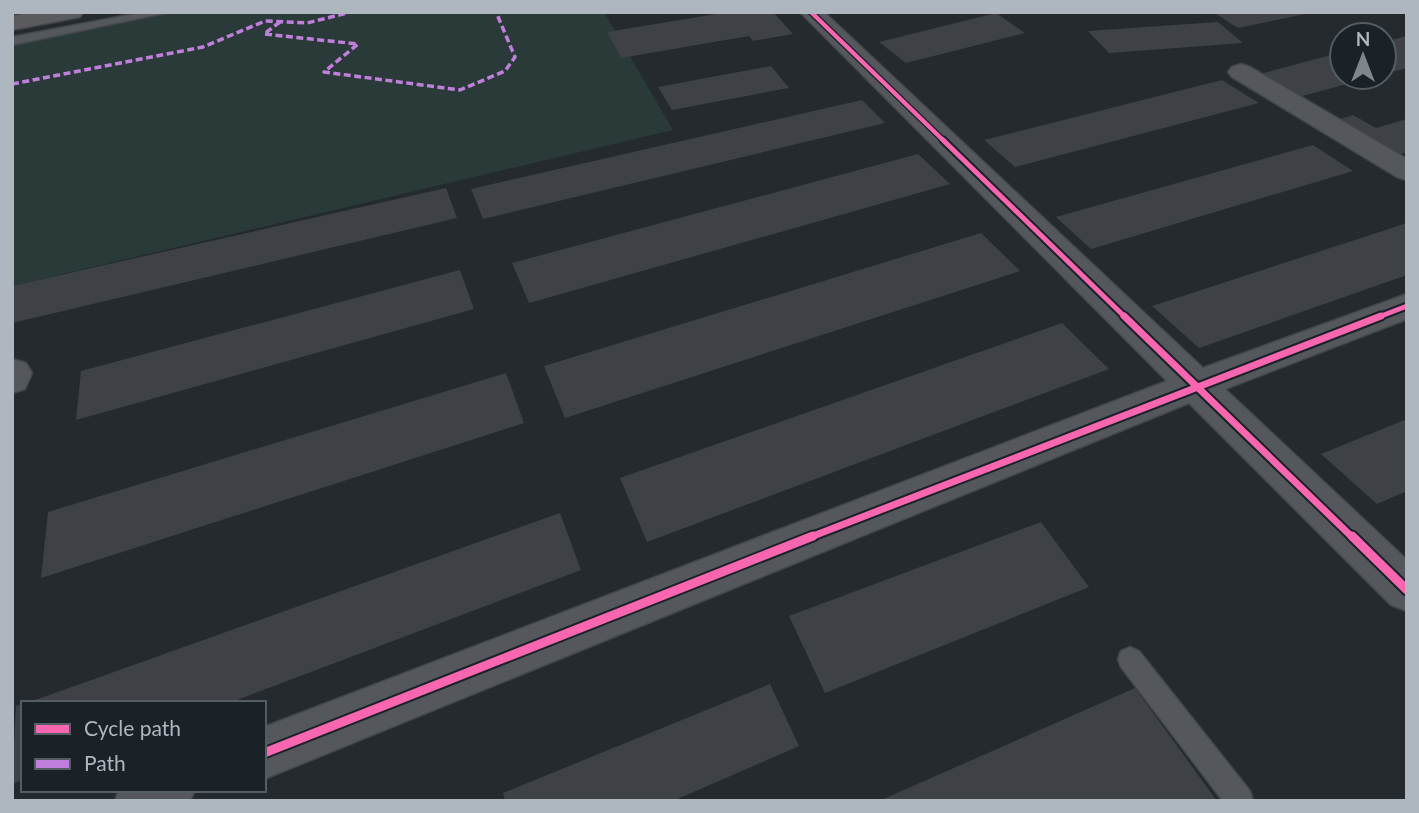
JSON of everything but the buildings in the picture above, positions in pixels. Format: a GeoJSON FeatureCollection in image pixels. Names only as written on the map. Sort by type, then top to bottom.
{"type":"FeatureCollection","features":[{"type":"Feature","properties":{"kind":"highway"},"geometry":{"type":"LineString","coordinates":[[12,23],[72,12]]}},
{"type":"Feature","properties":{"kind":"street"},"geometry":{"type":"LineString","coordinates":[[811,12],[1407,590]]}},
{"type":"Feature","properties":{"kind":"street"},"geometry":{"type":"LineString","coordinates":[[1241,72],[1407,171]]}},
{"type":"Feature","properties":{"kind":"street"},"geometry":{"type":"LineString","coordinates":[[266,751],[1196,386],[1407,306]]}},
{"type":"Feature","properties":{"kind":"street"},"geometry":{"type":"LineString","coordinates":[[142,801],[164,792]]}},
{"type":"Feature","properties":{"kind":"lane"},"geometry":{"type":"LineString","coordinates":[[12,41],[164,12]]}},
{"type":"Feature","properties":{"kind":"lane"},"geometry":{"type":"LineString","coordinates":[[1130,659],[1240,801]]}},
{"type":"Feature","properties":{"kind":"shaded area"},"geometry":{"type":"Polygon","coordinates":[[[159,12],[604,12],[673,130],[12,286],[12,40],[159,12]]]}},
{"type":"Feature","properties":{"kind":"marked path"},"geometry":{"type":"LineString","coordinates":[[12,84],[203,47],[265,21],[307,23],[351,12]]}},
{"type":"Feature","properties":{"kind":"marked path"},"geometry":{"type":"LineString","coordinates":[[280,22],[264,34],[358,44],[324,72],[460,90],[505,71],[515,57],[496,12]]}},
{"type":"Feature","properties":{"kind":"cycle path"},"geometry":{"type":"LineString","coordinates":[[811,12],[1407,590]]}},
{"type":"Feature","properties":{"kind":"cycle path"},"geometry":{"type":"LineString","coordinates":[[266,752],[1196,385],[1407,306]]}}]}
